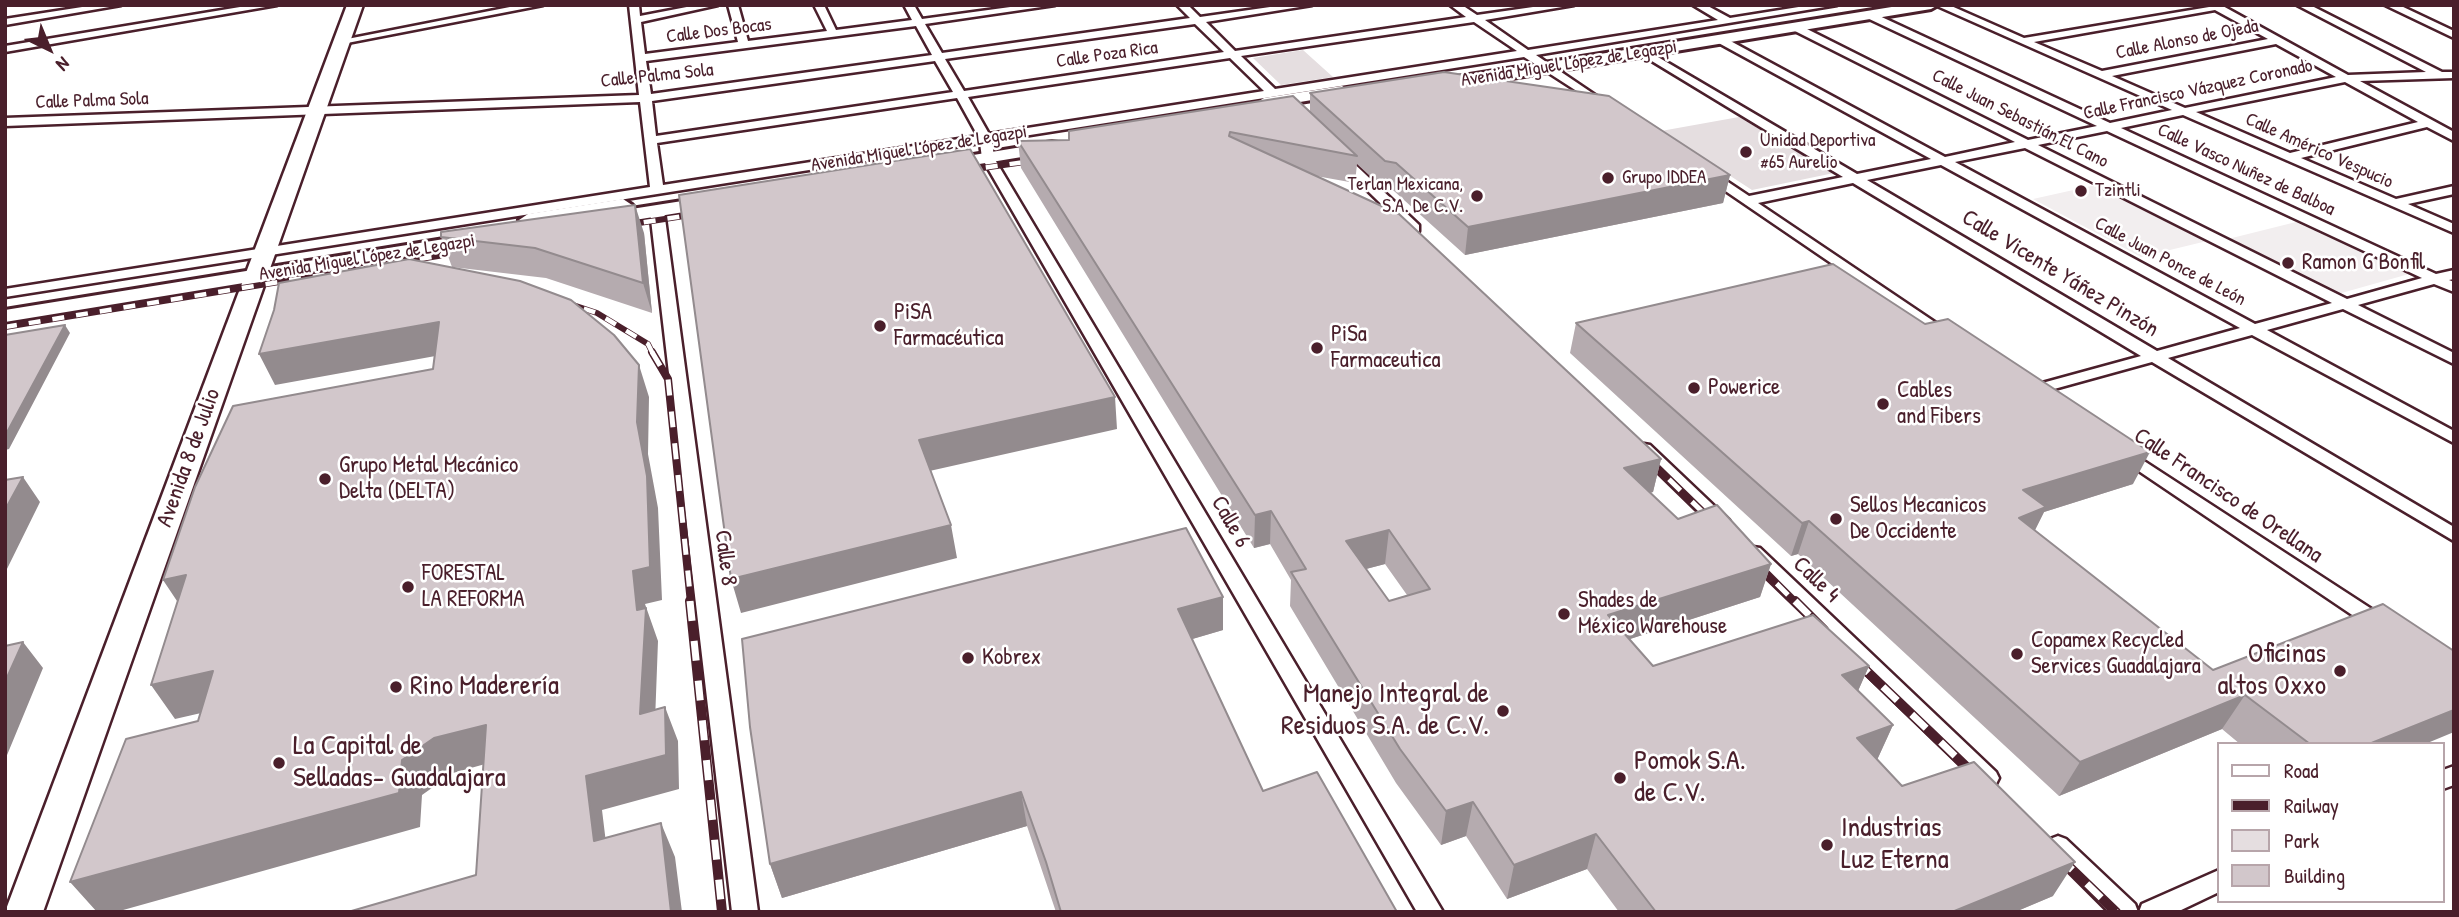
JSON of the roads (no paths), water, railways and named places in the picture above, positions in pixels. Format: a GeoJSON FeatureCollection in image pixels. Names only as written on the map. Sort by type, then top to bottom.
{"type":"FeatureCollection","features":[{"type":"Feature","properties":{"kind":"main road","name":"Avenida 8 de Julio"},"geometry":{"type":"LineString","coordinates":[[23,912],[355,5]]}},
{"type":"Feature","properties":{"kind":"main road","name":"Avenida Miguel López de Legazpi"},"geometry":{"type":"LineString","coordinates":[[5,316],[259,263],[503,236],[657,211],[987,148],[1536,60],[1875,10],[1931,5]]}},
{"type":"Feature","properties":{"kind":"main road","name":"Avenida Miguel López de Legazpi"},"geometry":{"type":"LineString","coordinates":[[1438,85],[1536,60],[1642,52],[1795,27],[1875,10]]}},
{"type":"Feature","properties":{"kind":"main road"},"geometry":{"type":"LineString","coordinates":[[1234,118],[1293,113],[1357,98]]}},
{"type":"Feature","properties":{"kind":"main road","name":"Avenida Miguel López de Legazpi"},"geometry":{"type":"LineString","coordinates":[[921,169],[987,148],[1071,144]]}},
{"type":"Feature","properties":{"kind":"main road","name":"Avenida Miguel López de Legazpi"},"geometry":{"type":"LineString","coordinates":[[5,303],[259,263],[725,196]]}},
{"type":"Feature","properties":{"kind":"street"},"geometry":{"type":"LineString","coordinates":[[5,22],[116,5]]}},
{"type":"Feature","properties":{"kind":"street"},"geometry":{"type":"LineString","coordinates":[[113,31],[121,5]]}},
{"type":"Feature","properties":{"kind":"street"},"geometry":{"type":"LineString","coordinates":[[5,49],[272,5]]}},
{"type":"Feature","properties":{"kind":"street"},"geometry":{"type":"LineString","coordinates":[[342,41],[538,5]]}},
{"type":"Feature","properties":{"kind":"street"},"geometry":{"type":"LineString","coordinates":[[634,5],[657,190]]}},
{"type":"Feature","properties":{"kind":"street"},"geometry":{"type":"LineString","coordinates":[[637,20],[713,5]]}},
{"type":"Feature","properties":{"kind":"street"},"geometry":{"type":"LineString","coordinates":[[733,5],[744,45]]}},
{"type":"Feature","properties":{"kind":"street"},"geometry":{"type":"LineString","coordinates":[[819,5],[833,33]]}},
{"type":"Feature","properties":{"kind":"street","name":"Calle 6"},"geometry":{"type":"LineString","coordinates":[[909,5],[987,148],[1431,912]]}},
{"type":"Feature","properties":{"kind":"street","name":"Calle Dos Bocas"},"geometry":{"type":"LineString","coordinates":[[642,58],[1050,5]]}},
{"type":"Feature","properties":{"kind":"street"},"geometry":{"type":"LineString","coordinates":[[1182,5],[1273,94]]}},
{"type":"Feature","properties":{"kind":"street","name":"Calle Palma Sola"},"geometry":{"type":"LineString","coordinates":[[5,122],[646,98],[1307,5]]}},
{"type":"Feature","properties":{"kind":"street"},"geometry":{"type":"LineString","coordinates":[[1455,5],[1613,112]]}},
{"type":"Feature","properties":{"kind":"street","name":"Calle Poza Rica"},"geometry":{"type":"LineString","coordinates":[[651,141],[1569,5]]}},
{"type":"Feature","properties":{"kind":"street"},"geometry":{"type":"LineString","coordinates":[[1698,5],[1728,21]]}},
{"type":"Feature","properties":{"kind":"street","name":"Avenida Miguel López de Legazpi"},"geometry":{"type":"LineString","coordinates":[[5,293],[259,263],[657,190],[987,148],[1273,94],[1536,60],[1728,21],[1832,5]]}},
{"type":"Feature","properties":{"kind":"street","name":"Calle Américo Vespucio"},"geometry":{"type":"LineString","coordinates":[[1940,5],[2454,229]]}},
{"type":"Feature","properties":{"kind":"street"},"geometry":{"type":"LineString","coordinates":[[2302,5],[2454,82]]}},
{"type":"Feature","properties":{"kind":"street"},"geometry":{"type":"LineString","coordinates":[[2390,5],[2454,35]]}},
{"type":"Feature","properties":{"kind":"street"},"geometry":{"type":"LineString","coordinates":[[2022,41],[2215,6],[2454,137]]}},
{"type":"Feature","properties":{"kind":"street","name":"Calle Vasco Nuñez de Balboa"},"geometry":{"type":"LineString","coordinates":[[1875,10],[2108,127],[2454,288]]}},
{"type":"Feature","properties":{"kind":"street","name":"Calle Juan Sebastián El Cano"},"geometry":{"type":"LineString","coordinates":[[1795,27],[2454,359]]}},
{"type":"Feature","properties":{"kind":"street","name":"Calle Juan Ponce de León"},"geometry":{"type":"LineString","coordinates":[[1719,40],[2454,438]]}},
{"type":"Feature","properties":{"kind":"street","name":"Calle Alonso de Ojeda"},"geometry":{"type":"LineString","coordinates":[[2101,75],[2279,40]]}},
{"type":"Feature","properties":{"kind":"street","name":"Calle Vicente Yáñez Pinzón"},"geometry":{"type":"LineString","coordinates":[[1642,52],[2454,536]]}},
{"type":"Feature","properties":{"kind":"street","name":"Calle Francisco Vázquez Coronado"},"geometry":{"type":"LineString","coordinates":[[1746,201],[2347,78],[2454,75]]}},
{"type":"Feature","properties":{"kind":"street"},"geometry":{"type":"LineString","coordinates":[[2288,157],[2429,123]]}},
{"type":"Feature","properties":{"kind":"street"},"geometry":{"type":"LineString","coordinates":[[1326,144],[1432,245]]}},
{"type":"Feature","properties":{"kind":"street"},"geometry":{"type":"LineString","coordinates":[[1691,164],[1962,345]]}},
{"type":"Feature","properties":{"kind":"street"},"geometry":{"type":"LineString","coordinates":[[2395,203],[2454,190]]}},
{"type":"Feature","properties":{"kind":"street","name":"Calle 8"},"geometry":{"type":"LineString","coordinates":[[657,211],[744,912]]}},
{"type":"Feature","properties":{"kind":"street"},"geometry":{"type":"LineString","coordinates":[[2053,406],[2024,387],[2154,357],[2454,274]]}},
{"type":"Feature","properties":{"kind":"street","name":"Calle 4"},"geometry":{"type":"LineString","coordinates":[[1633,438],[2006,796]]}},
{"type":"Feature","properties":{"kind":"street","name":"Calle Francisco de Orellana"},"geometry":{"type":"LineString","coordinates":[[2110,444],[2396,635]]}},
{"type":"Feature","properties":{"kind":"street"},"geometry":{"type":"LineString","coordinates":[[2046,834],[2126,912]]}},
{"type":"Feature","properties":{"kind":"street"},"geometry":{"type":"LineString","coordinates":[[2151,912],[2218,881]]}},
{"type":"Feature","properties":{"kind":"railway"},"geometry":{"type":"LineString","coordinates":[[962,171],[1038,160]]}},
{"type":"Feature","properties":{"kind":"railway"},"geometry":{"type":"LineString","coordinates":[[620,226],[703,213]]}},
{"type":"Feature","properties":{"kind":"railway"},"geometry":{"type":"LineString","coordinates":[[396,263],[468,251]]}},
{"type":"Feature","properties":{"kind":"railway"},"geometry":{"type":"LineString","coordinates":[[5,327],[364,268]]}},
{"type":"Feature","properties":{"kind":"railway"},"geometry":{"type":"LineString","coordinates":[[561,301],[597,313],[648,344],[652,352]]}},
{"type":"Feature","properties":{"kind":"railway"},"geometry":{"type":"LineString","coordinates":[[652,352],[668,379],[691,603]]}},
{"type":"Feature","properties":{"kind":"railway"},"geometry":{"type":"LineString","coordinates":[[1646,457],[1716,525]]}},
{"type":"Feature","properties":{"kind":"railway"},"geometry":{"type":"LineString","coordinates":[[1754,561],[1796,603]]}},
{"type":"Feature","properties":{"kind":"railway"},"geometry":{"type":"LineString","coordinates":[[690,601],[722,912]]}},
{"type":"Feature","properties":{"kind":"railway"},"geometry":{"type":"LineString","coordinates":[[1795,601],[1824,630]]}},
{"type":"Feature","properties":{"kind":"railway"},"geometry":{"type":"LineString","coordinates":[[1854,659],[1978,778]]}},
{"type":"Feature","properties":{"kind":"railway"},"geometry":{"type":"LineString","coordinates":[[2058,856],[2116,912]]}},
{"type":"Feature","properties":{"kind":"place","name":"Unidad Deportiva #65 Aurelio"},"geometry":{"type":"Point","coordinates":[1746,152]}},
{"type":"Feature","properties":{"kind":"place","name":"Grupo IDDEA"},"geometry":{"type":"Point","coordinates":[1608,178]}},
{"type":"Feature","properties":{"kind":"place","name":"Tzintli"},"geometry":{"type":"Point","coordinates":[2081,191]}},
{"type":"Feature","properties":{"kind":"place","name":"Terlan Mexicana, S.A. De C.V."},"geometry":{"type":"Point","coordinates":[1477,196]}},
{"type":"Feature","properties":{"kind":"place","name":"Ramon G Bonfil"},"geometry":{"type":"Point","coordinates":[2288,263]}},
{"type":"Feature","properties":{"kind":"place","name":"PiSA Farmacéutica"},"geometry":{"type":"Point","coordinates":[880,326]}},
{"type":"Feature","properties":{"kind":"place","name":"PiSa Farmaceutica"},"geometry":{"type":"Point","coordinates":[1317,348]}},
{"type":"Feature","properties":{"kind":"place","name":"Powerice"},"geometry":{"type":"Point","coordinates":[1694,388]}},
{"type":"Feature","properties":{"kind":"place","name":"Cables and Fibers"},"geometry":{"type":"Point","coordinates":[1883,404]}},
{"type":"Feature","properties":{"kind":"place","name":"Grupo Metal Mecánico Delta (DELTA)"},"geometry":{"type":"Point","coordinates":[325,479]}},
{"type":"Feature","properties":{"kind":"place","name":"Sellos Mecanicos De Occidente"},"geometry":{"type":"Point","coordinates":[1836,519]}},
{"type":"Feature","properties":{"kind":"place","name":"FORESTAL LA REFORMA"},"geometry":{"type":"Point","coordinates":[408,587]}},
{"type":"Feature","properties":{"kind":"place","name":"Shades de México Warehouse"},"geometry":{"type":"Point","coordinates":[1564,614]}},
{"type":"Feature","properties":{"kind":"place","name":"Copamex Recycled Services Guadalajara"},"geometry":{"type":"Point","coordinates":[2017,654]}},
{"type":"Feature","properties":{"kind":"place","name":"Kobrex"},"geometry":{"type":"Point","coordinates":[968,658]}},
{"type":"Feature","properties":{"kind":"place","name":"Oficinas altos Oxxo"},"geometry":{"type":"Point","coordinates":[2340,671]}},
{"type":"Feature","properties":{"kind":"place","name":"Rino Maderería"},"geometry":{"type":"Point","coordinates":[396,687]}},
{"type":"Feature","properties":{"kind":"place","name":"Manejo Integral de Residuos S.A. de C.V."},"geometry":{"type":"Point","coordinates":[1503,711]}},
{"type":"Feature","properties":{"kind":"place","name":"La Capital de Selladas- Guadalajara"},"geometry":{"type":"Point","coordinates":[279,763]}},
{"type":"Feature","properties":{"kind":"place","name":"Pomok S.A. de C.V."},"geometry":{"type":"Point","coordinates":[1620,778]}},
{"type":"Feature","properties":{"kind":"place","name":"Industrias Luz Eterna"},"geometry":{"type":"Point","coordinates":[1827,845]}}]}
